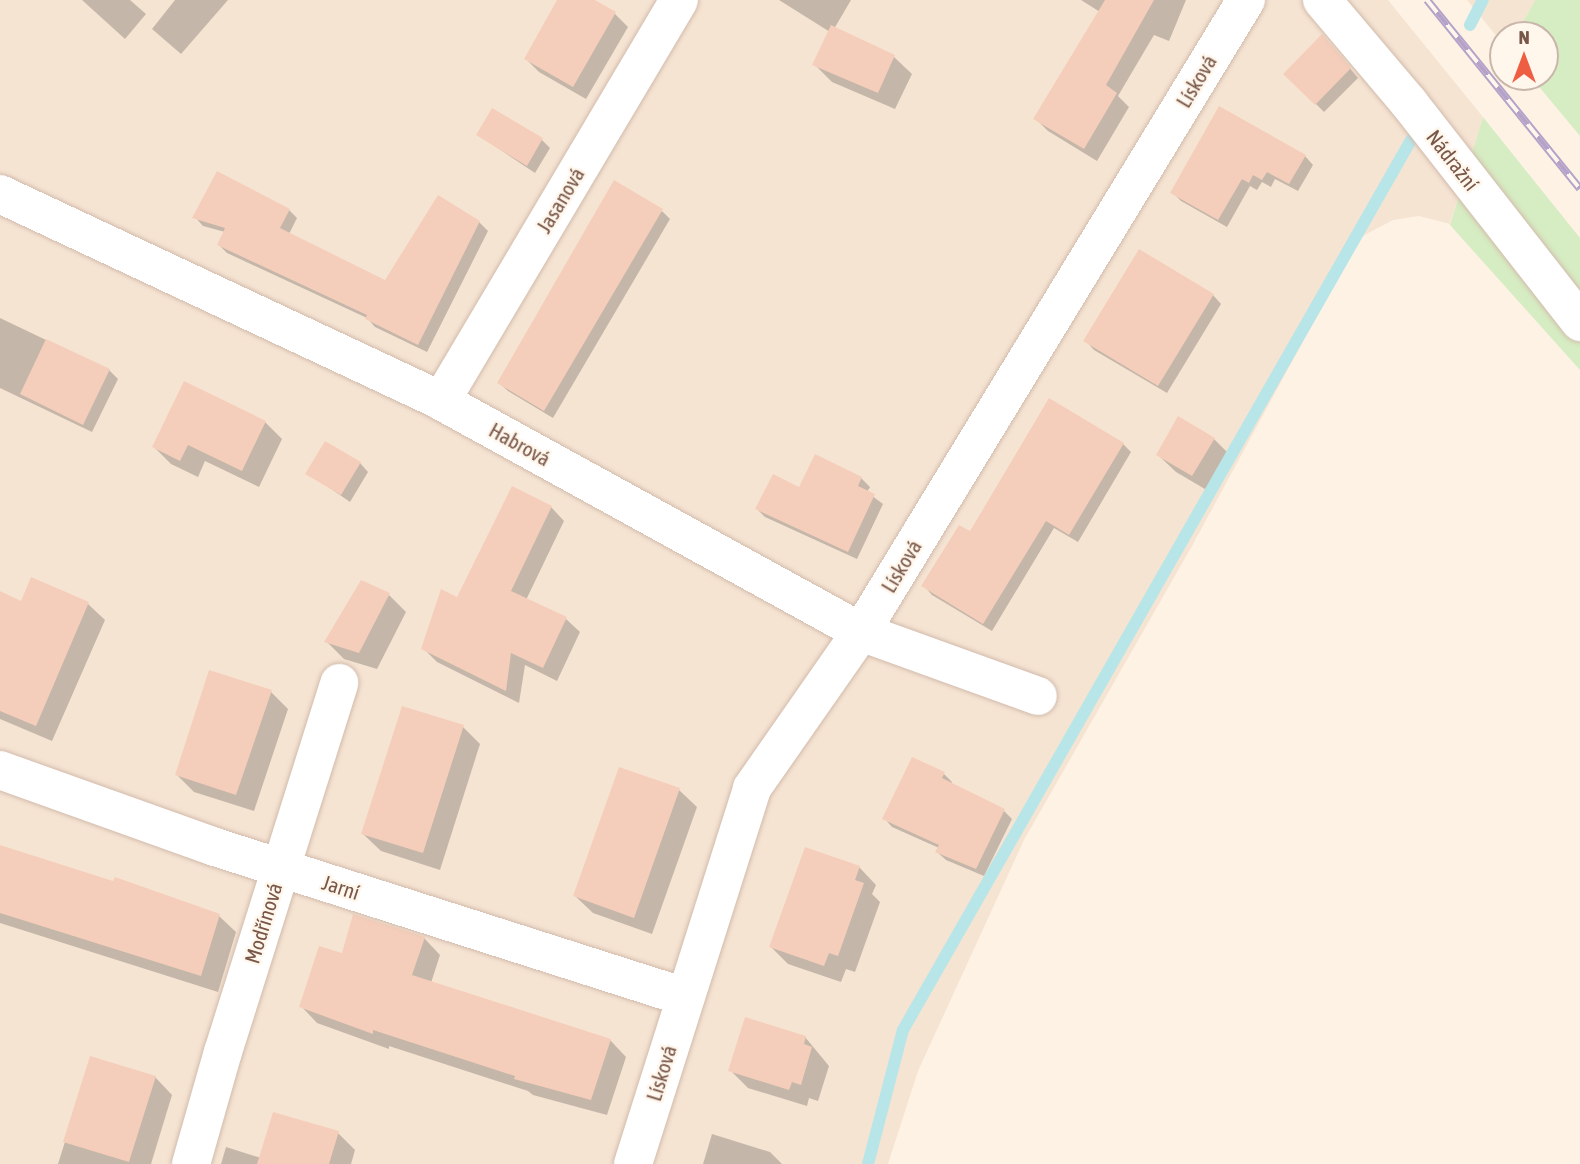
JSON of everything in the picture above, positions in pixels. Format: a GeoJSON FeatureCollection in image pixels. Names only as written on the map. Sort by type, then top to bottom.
{"type":"FeatureCollection","features":[{"type":"Feature","properties":{"kind":"street","name":"Jasanová"},"geometry":{"type":"LineString","coordinates":[[441,401],[680,0]]}},
{"type":"Feature","properties":{"kind":"street","name":"Lísková"},"geometry":{"type":"LineString","coordinates":[[633,1164],[752,788],[861,632],[1246,0]]}},
{"type":"Feature","properties":{"kind":"street","name":"Nádražní"},"geometry":{"type":"LineString","coordinates":[[1322,0],[1409,103],[1580,322]]}},
{"type":"Feature","properties":{"kind":"street","name":"Habrová"},"geometry":{"type":"LineString","coordinates":[[0,194],[441,401],[861,632],[1038,696]]}},
{"type":"Feature","properties":{"kind":"street","name":"Modřínová"},"geometry":{"type":"LineString","coordinates":[[191,1164],[280,868],[339,684]]}},
{"type":"Feature","properties":{"kind":"street","name":"Jarní"},"geometry":{"type":"LineString","coordinates":[[0,770],[280,868],[685,997]]}},
{"type":"Feature","properties":{"kind":"shaded area"},"geometry":{"type":"Polygon","coordinates":[[[0,0],[1388,0],[1483,117],[1450,224],[1419,216],[1393,220],[1359,238],[1192,546],[1024,840],[918,1071],[888,1164],[0,1164],[0,0]]]}},
{"type":"Feature","properties":{"kind":"shaded area"},"geometry":{"type":"Polygon","coordinates":[[[1467,0],[1535,0],[1524,21],[1489,21],[1489,27],[1467,0]]]}},
{"type":"Feature","properties":{"kind":"green space"},"geometry":{"type":"Polygon","coordinates":[[[1535,0],[1580,0],[1580,136],[1543,91],[1559,91],[1559,21],[1524,21],[1535,0]]]}},
{"type":"Feature","properties":{"kind":"green space"},"geometry":{"type":"Polygon","coordinates":[[[1483,117],[1580,238],[1580,370],[1450,225],[1483,117]]]}},
{"type":"Feature","properties":{"kind":"building"},"geometry":{"type":"Polygon","coordinates":[[[557,0],[595,0],[616,12],[573,87],[524,59],[557,0]]]}},
{"type":"Feature","properties":{"kind":"building"},"geometry":{"type":"Polygon","coordinates":[[[1105,0],[1154,0],[1106,85],[1117,93],[1084,149],[1033,119],[1105,0]]]}},
{"type":"Feature","properties":{"kind":"building"},"geometry":{"type":"Polygon","coordinates":[[[831,25],[895,55],[878,93],[812,65],[831,25]]]}},
{"type":"Feature","properties":{"kind":"building"},"geometry":{"type":"Polygon","coordinates":[[[1322,34],[1351,68],[1315,105],[1283,74],[1322,34]]]}},
{"type":"Feature","properties":{"kind":"building"},"geometry":{"type":"Polygon","coordinates":[[[1219,106],[1306,155],[1289,184],[1267,172],[1262,180],[1253,175],[1249,183],[1242,179],[1218,220],[1170,193],[1219,106]]]}},
{"type":"Feature","properties":{"kind":"building"},"geometry":{"type":"Polygon","coordinates":[[[492,108],[543,138],[527,166],[476,135],[492,108]]]}},
{"type":"Feature","properties":{"kind":"building"},"geometry":{"type":"Polygon","coordinates":[[[217,171],[290,209],[280,228],[385,280],[438,195],[480,221],[418,345],[365,319],[367,315],[217,245],[225,228],[192,218],[217,171]]]}},
{"type":"Feature","properties":{"kind":"building"},"geometry":{"type":"Polygon","coordinates":[[[614,180],[663,209],[544,411],[497,383],[614,180]]]}},
{"type":"Feature","properties":{"kind":"building"},"geometry":{"type":"Polygon","coordinates":[[[1139,249],[1214,294],[1158,386],[1083,341],[1139,249]]]}},
{"type":"Feature","properties":{"kind":"building"},"geometry":{"type":"Polygon","coordinates":[[[46,339],[110,369],[83,425],[20,394],[46,339]]]}},
{"type":"Feature","properties":{"kind":"building"},"geometry":{"type":"Polygon","coordinates":[[[184,381],[266,421],[242,471],[188,445],[180,461],[152,447],[184,381]]]}},
{"type":"Feature","properties":{"kind":"building"},"geometry":{"type":"Polygon","coordinates":[[[1049,398],[1124,443],[1069,535],[1046,521],[983,624],[921,586],[959,525],[970,531],[1049,398]]]}},
{"type":"Feature","properties":{"kind":"building"},"geometry":{"type":"Polygon","coordinates":[[[1178,416],[1215,438],[1192,476],[1156,455],[1178,416]]]}},
{"type":"Feature","properties":{"kind":"building"},"geometry":{"type":"Polygon","coordinates":[[[325,441],[361,462],[341,495],[305,474],[325,441]]]}},
{"type":"Feature","properties":{"kind":"building"},"geometry":{"type":"Polygon","coordinates":[[[815,454],[862,477],[858,486],[875,494],[848,552],[755,509],[773,474],[799,487],[815,454]]]}},
{"type":"Feature","properties":{"kind":"building"},"geometry":{"type":"Polygon","coordinates":[[[512,486],[552,506],[511,591],[567,617],[543,668],[511,653],[506,691],[421,649],[441,589],[457,597],[512,486]]]}},
{"type":"Feature","properties":{"kind":"building"},"geometry":{"type":"Polygon","coordinates":[[[31,577],[89,602],[36,726],[0,711],[0,591],[21,601],[31,577]]]}},
{"type":"Feature","properties":{"kind":"building"},"geometry":{"type":"Polygon","coordinates":[[[361,580],[390,593],[359,653],[324,642],[361,580]]]}},
{"type":"Feature","properties":{"kind":"building"},"geometry":{"type":"Polygon","coordinates":[[[209,670],[272,690],[236,795],[175,775],[209,670]]]}},
{"type":"Feature","properties":{"kind":"building"},"geometry":{"type":"Polygon","coordinates":[[[402,706],[464,725],[423,853],[361,834],[402,706]]]}},
{"type":"Feature","properties":{"kind":"building"},"geometry":{"type":"Polygon","coordinates":[[[912,757],[945,772],[942,778],[1005,809],[976,869],[935,852],[939,845],[882,819],[912,757]]]}},
{"type":"Feature","properties":{"kind":"building"},"geometry":{"type":"Polygon","coordinates":[[[619,767],[680,788],[634,918],[573,896],[619,767]]]}},
{"type":"Feature","properties":{"kind":"building"},"geometry":{"type":"Polygon","coordinates":[[[0,845],[113,881],[115,877],[220,914],[201,976],[0,913],[0,845]]]}},
{"type":"Feature","properties":{"kind":"building"},"geometry":{"type":"Polygon","coordinates":[[[805,847],[860,866],[855,880],[864,883],[838,956],[829,953],[824,966],[769,947],[805,847]]]}},
{"type":"Feature","properties":{"kind":"building"},"geometry":{"type":"Polygon","coordinates":[[[353,914],[425,937],[412,975],[611,1039],[591,1100],[514,1079],[515,1076],[373,1030],[373,1034],[299,1007],[319,946],[342,953],[353,914]]]}},
{"type":"Feature","properties":{"kind":"building"},"geometry":{"type":"Polygon","coordinates":[[[745,1017],[806,1036],[804,1044],[812,1047],[801,1085],[792,1082],[789,1090],[728,1071],[745,1017]]]}},
{"type":"Feature","properties":{"kind":"building"},"geometry":{"type":"Polygon","coordinates":[[[90,1056],[156,1076],[129,1162],[63,1142],[90,1056]]]}},
{"type":"Feature","properties":{"kind":"building"},"geometry":{"type":"Polygon","coordinates":[[[273,1112],[339,1131],[329,1164],[257,1164],[273,1112]]]}},
{"type":"Feature","properties":{"kind":"waterway"},"geometry":{"type":"LineString","coordinates":[[1470,25],[1483,0]]}},
{"type":"Feature","properties":{"kind":"waterway"},"geometry":{"type":"LineString","coordinates":[[868,1164],[903,1030],[1411,140]]}},
{"type":"Feature","properties":{"kind":"railway"},"geometry":{"type":"LineString","coordinates":[[1427,0],[1580,189]]}}]}
